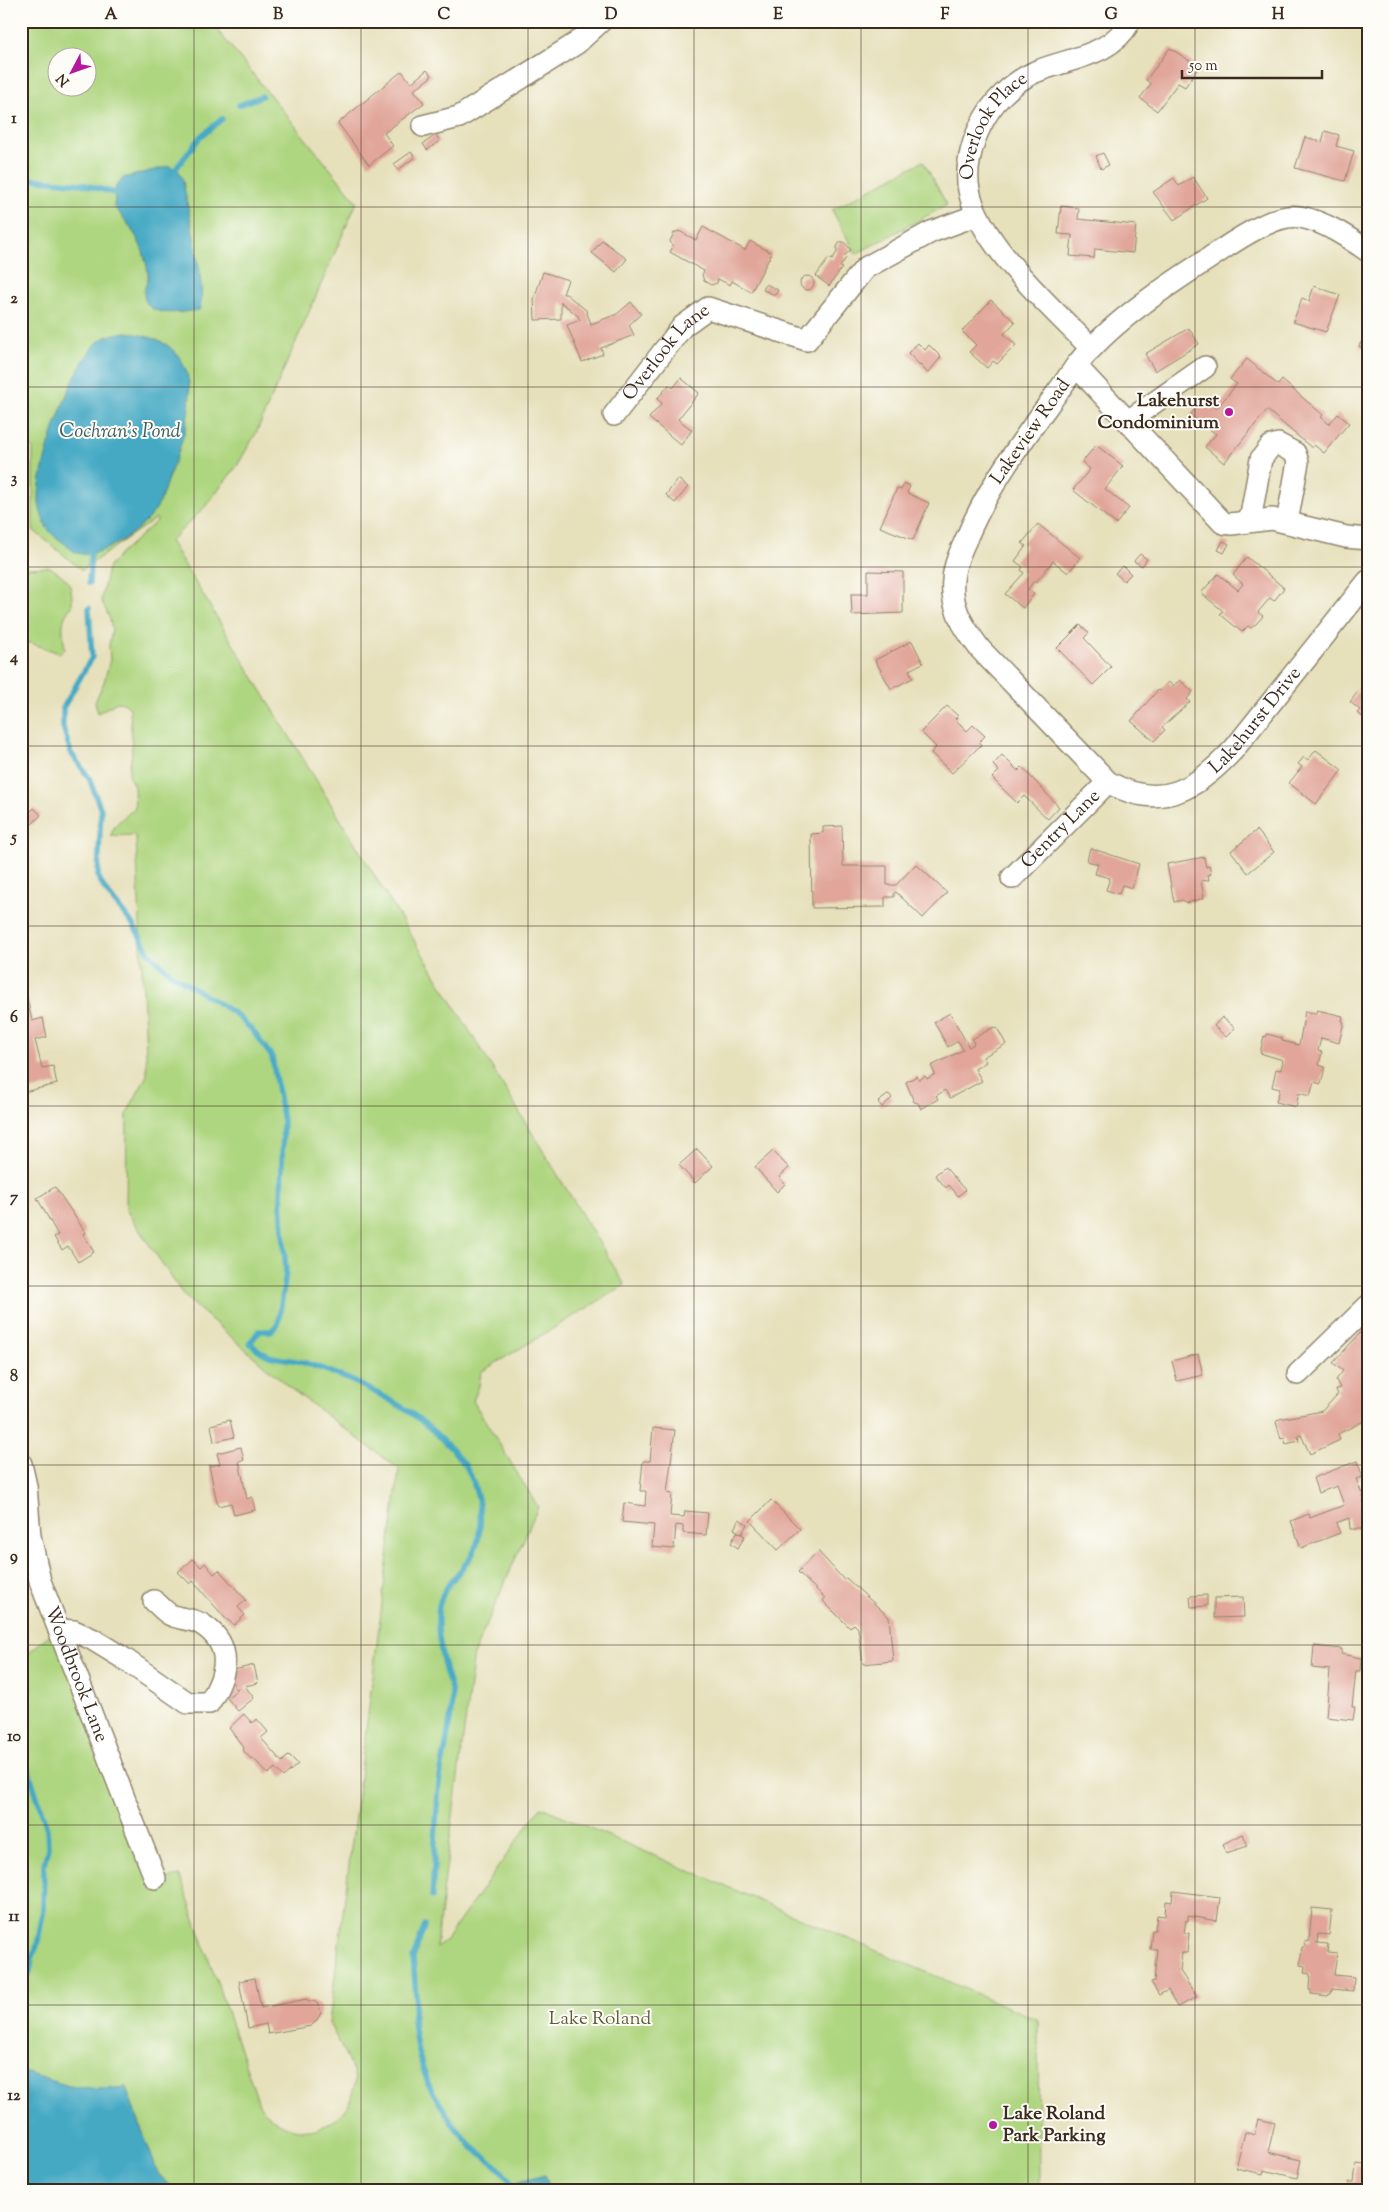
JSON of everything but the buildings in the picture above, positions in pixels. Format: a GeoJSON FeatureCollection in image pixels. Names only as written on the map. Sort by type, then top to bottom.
{"type":"FeatureCollection","features":[{"type":"Feature","properties":{"kind":"street"},"geometry":{"type":"LineString","coordinates":[[423,126],[460,117],[577,43],[602,21]]}},
{"type":"Feature","properties":{"kind":"street","name":"Overlook Place"},"geometry":{"type":"LineString","coordinates":[[1091,348],[1012,267],[977,215],[968,190],[969,166],[975,138],[984,119],[1005,91],[1032,74],[1050,66],[1092,54],[1114,41],[1130,21]]}},
{"type":"Feature","properties":{"kind":"street","name":"Overlook Lane"},"geometry":{"type":"LineString","coordinates":[[614,415],[683,326],[708,308],[806,340],[865,268],[931,232],[977,215]]}},
{"type":"Feature","properties":{"kind":"street","name":"Lakeview Road"},"geometry":{"type":"LineString","coordinates":[[1108,782],[980,649],[958,616],[953,580],[960,554],[976,515],[993,486],[1076,366],[1091,348],[1170,284],[1264,225],[1285,218],[1300,216],[1348,238],[1368,251]]}},
{"type":"Feature","properties":{"kind":"street"},"geometry":{"type":"LineString","coordinates":[[1076,366],[1215,517],[1223,522],[1231,524],[1272,519],[1346,537],[1368,539]]}},
{"type":"Feature","properties":{"kind":"street"},"geometry":{"type":"LineString","coordinates":[[1128,421],[1205,367]]}},
{"type":"Feature","properties":{"kind":"street"},"geometry":{"type":"LineString","coordinates":[[1250,521],[1261,459],[1271,446],[1278,444],[1295,452],[1298,462],[1287,522]]}},
{"type":"Feature","properties":{"kind":"street","name":"Lakehurst Drive"},"geometry":{"type":"LineString","coordinates":[[1108,782],[1124,791],[1147,795],[1169,794],[1197,783],[1214,771],[1234,749],[1368,581]]}},
{"type":"Feature","properties":{"kind":"street","name":"Gentry Lane"},"geometry":{"type":"LineString","coordinates":[[1012,878],[1108,782]]}},
{"type":"Feature","properties":{"kind":"street"},"geometry":{"type":"LineString","coordinates":[[1298,1374],[1368,1306]]}},
{"type":"Feature","properties":{"kind":"street","name":"Woodbrook Lane"},"geometry":{"type":"LineString","coordinates":[[21,1464],[26,1486],[30,1536],[40,1581],[155,1878]]}},
{"type":"Feature","properties":{"kind":"street"},"geometry":{"type":"LineString","coordinates":[[60,1630],[74,1631],[92,1640],[123,1658],[188,1704],[209,1703],[217,1690],[226,1665],[219,1641],[202,1624],[170,1614],[154,1601]]}},
{"type":"Feature","properties":{"kind":"green space","name":"Lake Roland"},"geometry":{"type":"Polygon","coordinates":[[[21,21],[210,21],[357,202],[256,433],[237,466],[204,508],[170,541],[625,1285],[481,1372],[479,1386],[473,1401],[538,1507],[474,1653],[436,1947],[446,1940],[541,1807],[1038,2020],[1039,2191],[21,2191],[21,1659],[61,1625],[151,1881],[180,1876],[259,2104],[266,2113],[284,2126],[304,2130],[315,2129],[325,2125],[335,2119],[348,2105],[355,2082],[354,2074],[329,2023],[399,1469],[290,1388],[184,1296],[126,1210],[127,1113],[147,1075],[136,837],[134,835],[111,836],[114,827],[135,807],[134,786],[129,777],[132,754],[130,708],[124,703],[117,702],[98,713],[95,702],[104,682],[110,660],[109,645],[112,630],[110,619],[101,600],[108,568],[120,554],[157,521],[156,518],[82,570],[33,530],[33,449],[21,432],[21,21]]]}},
{"type":"Feature","properties":{"kind":"green space"},"geometry":{"type":"Polygon","coordinates":[[[923,161],[947,205],[856,254],[832,210],[923,161]]]}},
{"type":"Feature","properties":{"kind":"green space"},"geometry":{"type":"Polygon","coordinates":[[[50,567],[66,579],[71,592],[72,607],[65,616],[63,626],[65,649],[59,653],[31,643],[21,643],[21,572],[25,568],[50,567]]]}},
{"type":"Feature","properties":{"kind":"water"},"geometry":{"type":"Polygon","coordinates":[[[170,166],[179,171],[183,180],[196,248],[201,287],[199,310],[175,313],[157,311],[146,302],[144,289],[148,276],[143,251],[133,231],[114,207],[116,185],[123,178],[170,166]]]}},
{"type":"Feature","properties":{"kind":"water","name":"Cochran's Pond"},"geometry":{"type":"Polygon","coordinates":[[[127,332],[158,340],[167,345],[180,358],[187,374],[190,391],[185,429],[161,499],[150,517],[132,533],[109,548],[87,554],[77,553],[51,533],[44,522],[40,509],[39,493],[42,472],[48,447],[67,395],[89,353],[102,339],[127,332]]]}},
{"type":"Feature","properties":{"kind":"water"},"geometry":{"type":"Polygon","coordinates":[[[21,2071],[69,2086],[103,2089],[126,2087],[158,2173],[174,2191],[21,2191],[21,2071]]]}},
{"type":"Feature","properties":{"kind":"water"},"geometry":{"type":"Polygon","coordinates":[[[545,2175],[551,2191],[485,2191],[545,2175]]]}},
{"type":"Feature","properties":{"kind":"waterway"},"geometry":{"type":"LineString","coordinates":[[239,105],[262,96]]}},
{"type":"Feature","properties":{"kind":"waterway"},"geometry":{"type":"LineString","coordinates":[[172,174],[200,137],[222,119]]}},
{"type":"Feature","properties":{"kind":"waterway"},"geometry":{"type":"LineString","coordinates":[[21,178],[82,184],[122,195]]}},
{"type":"Feature","properties":{"kind":"waterway"},"geometry":{"type":"LineString","coordinates":[[89,583],[91,547]]}},
{"type":"Feature","properties":{"kind":"waterway"},"geometry":{"type":"LineString","coordinates":[[89,608],[92,657],[63,708],[63,727],[71,753],[89,778],[101,810],[98,876],[105,890],[134,926],[149,953],[170,973],[234,1013],[252,1030],[272,1057],[283,1121],[281,1203],[286,1273],[278,1324],[271,1331],[259,1331],[250,1343],[265,1354],[305,1363],[335,1374],[399,1405],[425,1424],[461,1459],[474,1483],[477,1494],[480,1516],[477,1544],[468,1561],[446,1589],[440,1602],[439,1610],[440,1644],[451,1687],[452,1699],[449,1731],[439,1784],[432,1897]]}},
{"type":"Feature","properties":{"kind":"waterway"},"geometry":{"type":"LineString","coordinates":[[21,1760],[28,1768],[47,1829],[48,1848],[44,1864],[43,1913],[37,1946],[30,1972],[21,1984]]}},
{"type":"Feature","properties":{"kind":"waterway"},"geometry":{"type":"LineString","coordinates":[[425,1925],[413,1958],[416,1998],[413,2021],[417,2049],[428,2084],[452,2123],[471,2146],[496,2165],[519,2191]]}},
{"type":"Feature","properties":{"kind":"place","name":"Lakehurst Condominium"},"geometry":{"type":"Point","coordinates":[1229,412]}},
{"type":"Feature","properties":{"kind":"place","name":"Lake Roland Park Parking"},"geometry":{"type":"Point","coordinates":[993,2125]}}]}
